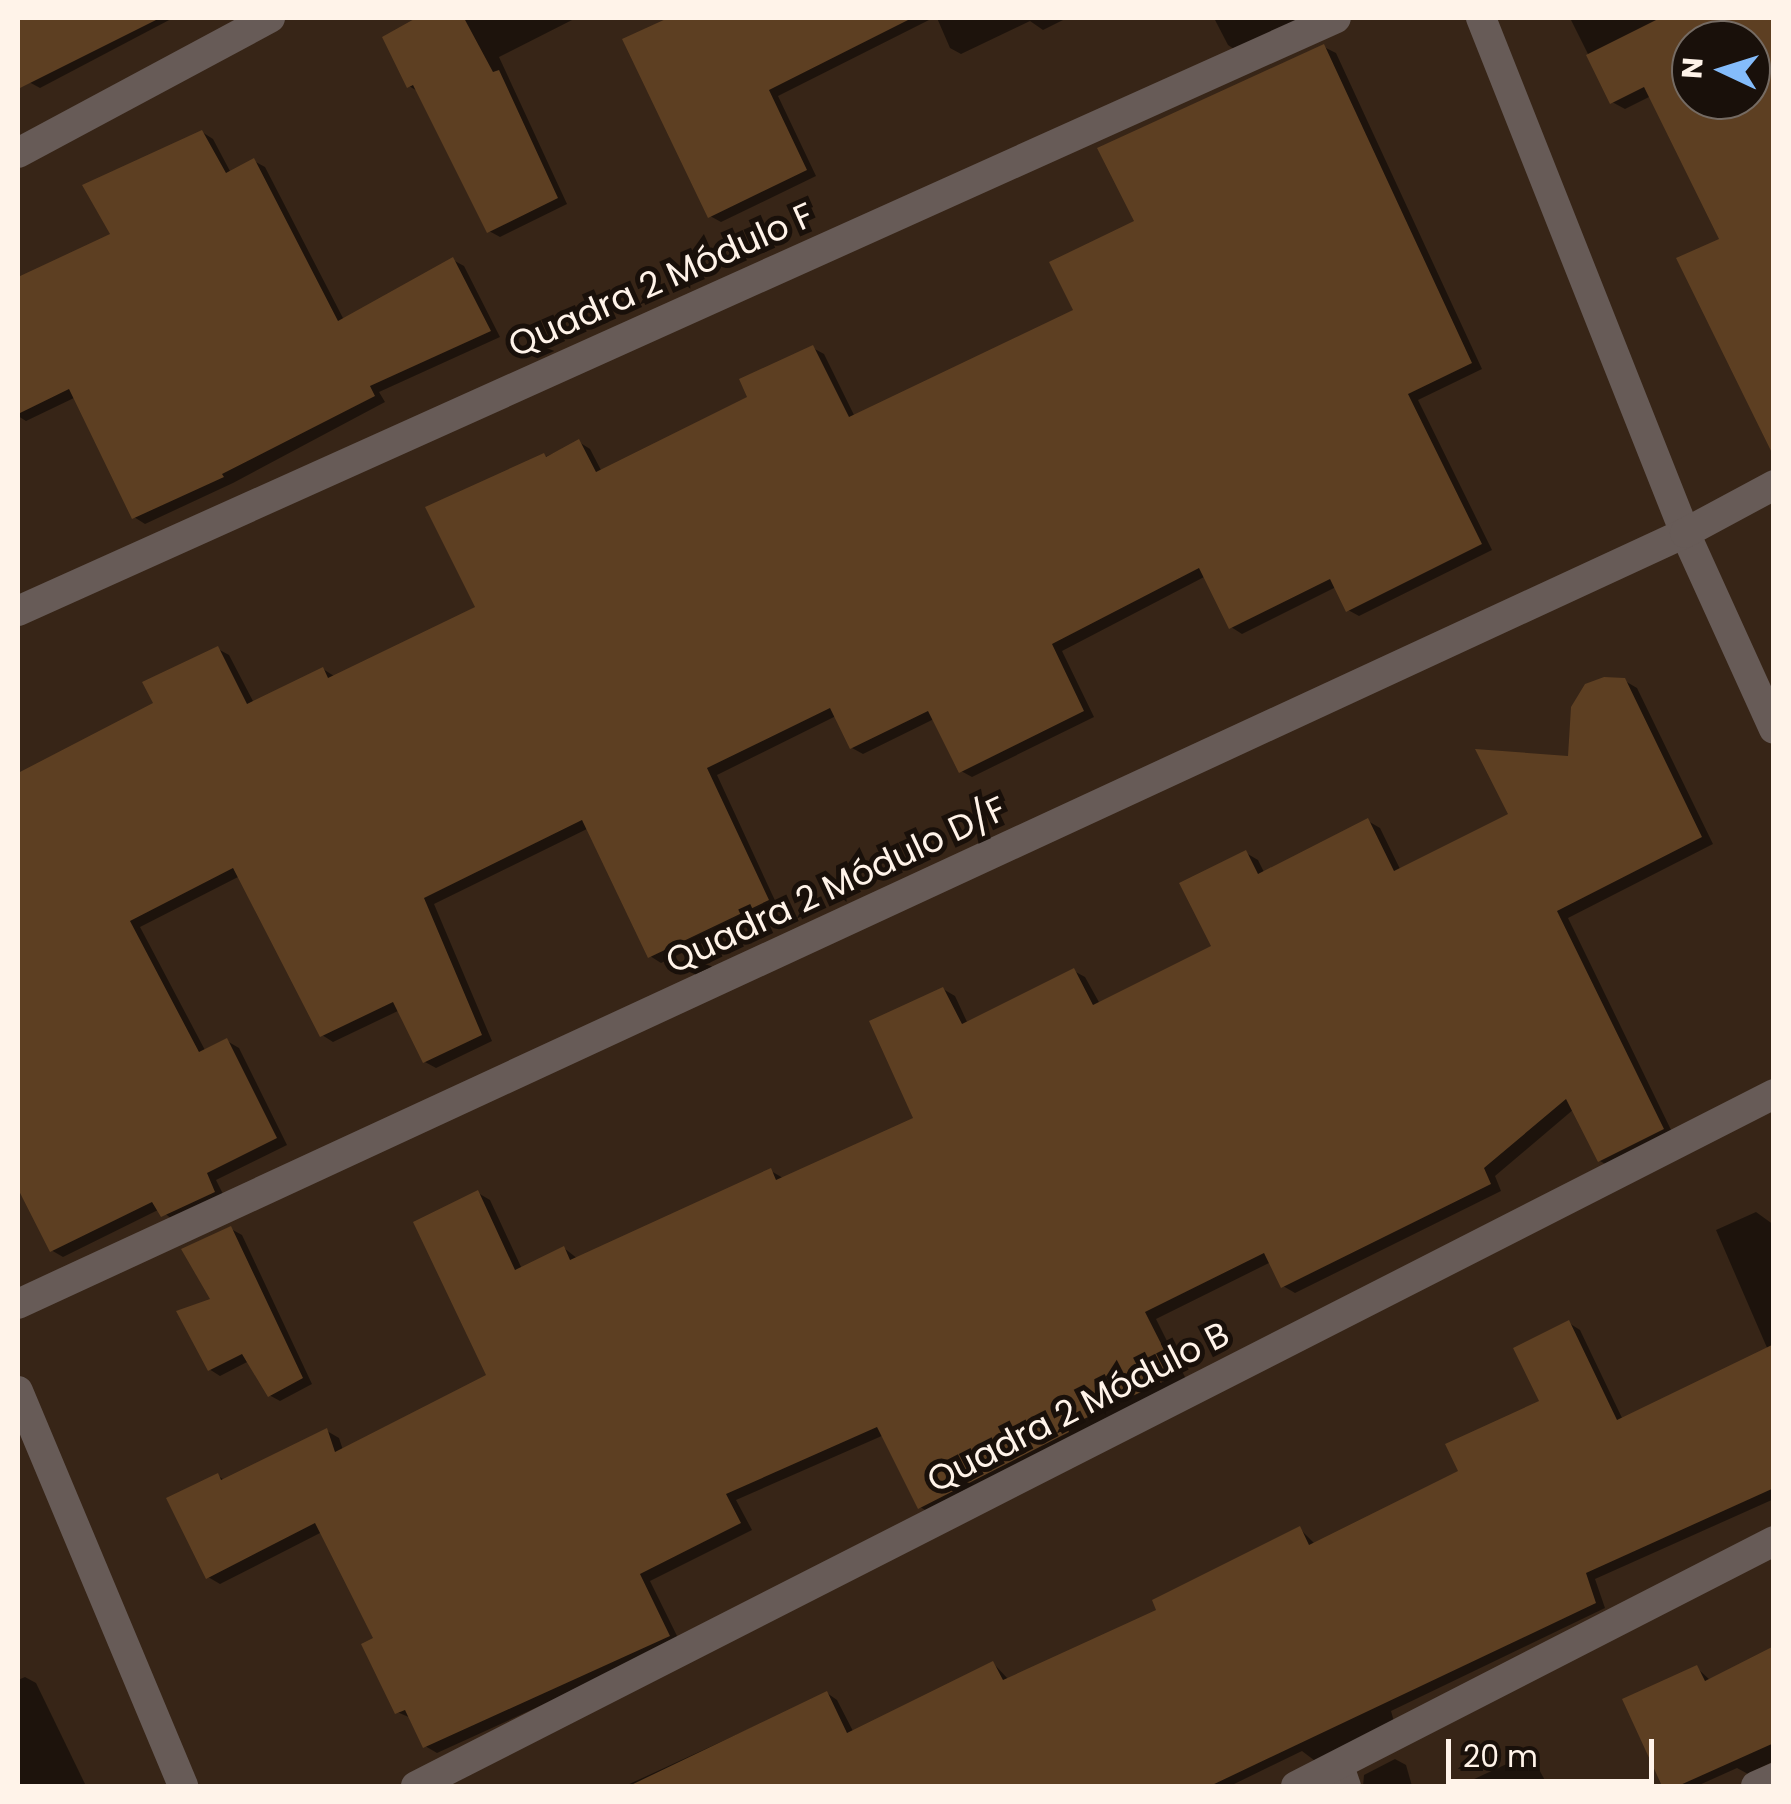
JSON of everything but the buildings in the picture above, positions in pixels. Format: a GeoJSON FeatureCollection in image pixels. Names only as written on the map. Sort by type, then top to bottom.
{"type":"FeatureCollection","features":[{"type":"Feature","properties":{"kind":"street"},"geometry":{"type":"LineString","coordinates":[[18,152],[270,18]]}},
{"type":"Feature","properties":{"kind":"street","name":"Quadra 2 Módulo F"},"geometry":{"type":"LineString","coordinates":[[18,611],[1336,18]]}},
{"type":"Feature","properties":{"kind":"street"},"geometry":{"type":"LineString","coordinates":[[1481,18],[1685,534],[1774,729]]}},
{"type":"Feature","properties":{"kind":"street","name":"Quadra 2 Módulo D/F"},"geometry":{"type":"LineString","coordinates":[[18,1304],[1685,534],[1774,486]]}},
{"type":"Feature","properties":{"kind":"street","name":"Quadra 2 Módulo B"},"geometry":{"type":"LineString","coordinates":[[416,1786],[1774,1094]]}},
{"type":"Feature","properties":{"kind":"street"},"geometry":{"type":"LineString","coordinates":[[18,1391],[183,1786]]}},
{"type":"Feature","properties":{"kind":"street"},"geometry":{"type":"LineString","coordinates":[[1296,1786],[1344,1776],[1774,1541]]}},
{"type":"Feature","properties":{"kind":"street"},"geometry":{"type":"LineString","coordinates":[[1756,1786],[1774,1778]]}}]}
